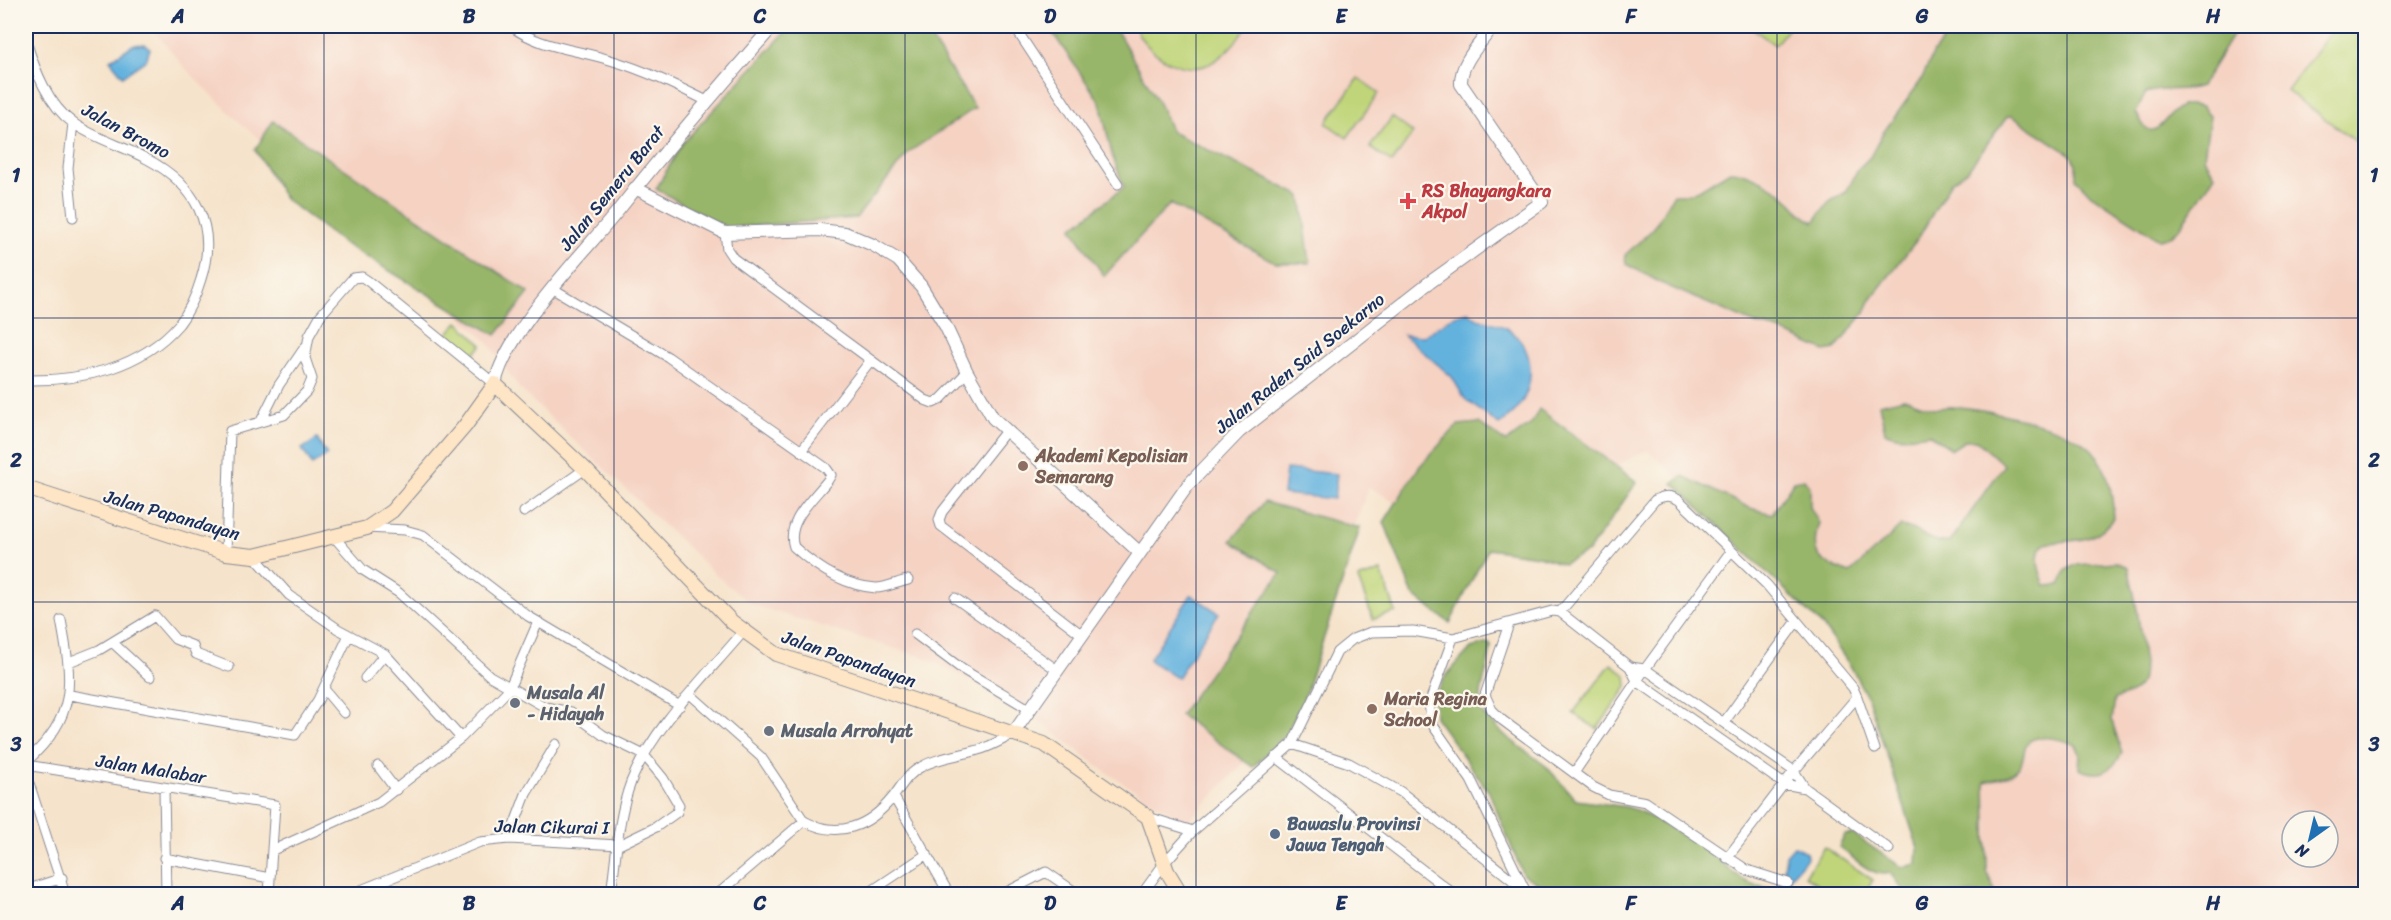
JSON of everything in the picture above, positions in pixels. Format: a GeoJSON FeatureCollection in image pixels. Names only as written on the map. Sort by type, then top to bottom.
{"type":"FeatureCollection","features":[{"type":"Feature","properties":{"kind":"main road","name":"Jalan Papandayan"},"geometry":{"type":"LineString","coordinates":[[26,488],[225,553],[254,556],[335,538],[367,528],[392,511],[465,426],[495,384],[585,470],[743,632],[776,654],[1044,744],[1148,817]]}},
{"type":"Feature","properties":{"kind":"main road"},"geometry":{"type":"LineString","coordinates":[[1148,817],[1172,880],[1181,894]]}},
{"type":"Feature","properties":{"kind":"street"},"geometry":{"type":"LineString","coordinates":[[511,26],[534,40],[607,59],[656,75],[707,101]]}},
{"type":"Feature","properties":{"kind":"street","name":"Jalan Semeru Barat"},"geometry":{"type":"LineString","coordinates":[[495,384],[511,347],[552,288],[707,101],[773,26]]}},
{"type":"Feature","properties":{"kind":"street"},"geometry":{"type":"LineString","coordinates":[[1014,26],[1118,184]]}},
{"type":"Feature","properties":{"kind":"street","name":"Jalan Raden Said Soekarno"},"geometry":{"type":"LineString","coordinates":[[1012,735],[1081,634],[1194,477],[1239,432],[1426,285],[1542,201],[1461,84],[1461,73],[1465,65],[1493,26]]}},
{"type":"Feature","properties":{"kind":"street","name":"Jalan Bromo"},"geometry":{"type":"LineString","coordinates":[[26,41],[48,93],[73,123],[148,159],[175,177],[186,188],[207,227],[206,265],[193,305],[171,333],[156,346],[113,369],[60,380],[26,380]]}},
{"type":"Feature","properties":{"kind":"street"},"geometry":{"type":"LineString","coordinates":[[73,123],[68,154],[73,217]]}},
{"type":"Feature","properties":{"kind":"street"},"geometry":{"type":"LineString","coordinates":[[635,188],[725,233],[820,230],[845,233],[873,245],[898,260],[921,286],[946,327],[967,372],[993,418],[1139,552]]}},
{"type":"Feature","properties":{"kind":"street"},"geometry":{"type":"LineString","coordinates":[[725,233],[727,249],[733,258],[933,403],[941,399],[967,372]]}},
{"type":"Feature","properties":{"kind":"street","name":"Jalan Papandayan"},"geometry":{"type":"LineString","coordinates":[[305,347],[320,316],[353,278],[357,277],[368,281],[495,384]]}},
{"type":"Feature","properties":{"kind":"street"},"geometry":{"type":"LineString","coordinates":[[552,288],[669,357],[826,468],[831,475],[795,522],[791,539],[794,547],[812,563],[852,584],[878,588],[908,580]]}},
{"type":"Feature","properties":{"kind":"street"},"geometry":{"type":"LineString","coordinates":[[261,422],[279,385],[305,347]]}},
{"type":"Feature","properties":{"kind":"street"},"geometry":{"type":"LineString","coordinates":[[225,553],[230,431],[284,415],[311,385],[305,347]]}},
{"type":"Feature","properties":{"kind":"street"},"geometry":{"type":"LineString","coordinates":[[801,451],[872,360]]}},
{"type":"Feature","properties":{"kind":"street"},"geometry":{"type":"LineString","coordinates":[[1006,431],[942,512],[939,519],[941,526],[1081,634]]}},
{"type":"Feature","properties":{"kind":"street"},"geometry":{"type":"LineString","coordinates":[[524,512],[585,470]]}},
{"type":"Feature","properties":{"kind":"street"},"geometry":{"type":"LineString","coordinates":[[1560,612],[1655,500],[1664,495],[1679,500],[1767,585],[1853,688],[1875,748]]}},
{"type":"Feature","properties":{"kind":"street"},"geometry":{"type":"LineString","coordinates":[[367,528],[405,530],[423,535],[538,622],[608,661],[680,706]]}},
{"type":"Feature","properties":{"kind":"street"},"geometry":{"type":"LineString","coordinates":[[335,538],[363,570],[399,592],[460,652],[509,689],[544,707],[571,712],[603,735],[644,755],[663,778],[678,801],[679,808],[656,827],[619,845]]}},
{"type":"Feature","properties":{"kind":"street"},"geometry":{"type":"LineString","coordinates":[[1574,773],[1636,681],[1731,551]]}},
{"type":"Feature","properties":{"kind":"street"},"geometry":{"type":"LineString","coordinates":[[254,556],[290,595],[349,635],[385,654],[461,738]]}},
{"type":"Feature","properties":{"kind":"street"},"geometry":{"type":"LineString","coordinates":[[955,598],[1057,670]]}},
{"type":"Feature","properties":{"kind":"street"},"geometry":{"type":"LineString","coordinates":[[1143,894],[1166,861],[1193,831],[1292,744],[1336,652],[1353,639],[1371,632],[1402,631],[1453,638],[1509,624],[1543,612],[1560,612],[1630,667],[1636,681],[1784,784],[1805,788]]}},
{"type":"Feature","properties":{"kind":"street"},"geometry":{"type":"LineString","coordinates":[[69,662],[112,642],[156,616],[176,639],[194,647],[196,654],[229,667]]}},
{"type":"Feature","properties":{"kind":"street"},"geometry":{"type":"LineString","coordinates":[[26,764],[56,729],[70,695],[69,662],[61,620]]}},
{"type":"Feature","properties":{"kind":"street"},"geometry":{"type":"LineString","coordinates":[[1714,736],[1721,736],[1727,732],[1725,721],[1797,621]]}},
{"type":"Feature","properties":{"kind":"street"},"geometry":{"type":"LineString","coordinates":[[269,894],[273,850],[379,802],[461,738],[509,689],[538,622]]}},
{"type":"Feature","properties":{"kind":"street"},"geometry":{"type":"LineString","coordinates":[[1509,624],[1485,695],[1492,710],[1502,720],[1574,773],[1609,795],[1646,802],[1747,870],[1788,883]]}},
{"type":"Feature","properties":{"kind":"street"},"geometry":{"type":"LineString","coordinates":[[611,894],[631,782],[644,755],[680,706],[743,632]]}},
{"type":"Feature","properties":{"kind":"street"},"geometry":{"type":"LineString","coordinates":[[915,634],[962,669],[1029,709]]}},
{"type":"Feature","properties":{"kind":"street"},"geometry":{"type":"LineString","coordinates":[[70,695],[290,735],[298,732],[324,689],[349,635]]}},
{"type":"Feature","properties":{"kind":"street"},"geometry":{"type":"LineString","coordinates":[[1453,638],[1429,704],[1432,724],[1471,780],[1528,894]]}},
{"type":"Feature","properties":{"kind":"street"},"geometry":{"type":"LineString","coordinates":[[112,642],[150,676]]}},
{"type":"Feature","properties":{"kind":"street"},"geometry":{"type":"LineString","coordinates":[[365,678],[385,654]]}},
{"type":"Feature","properties":{"kind":"street"},"geometry":{"type":"LineString","coordinates":[[1630,667],[1645,669],[1725,721],[1794,771],[1805,788],[1889,849]]}},
{"type":"Feature","properties":{"kind":"street"},"geometry":{"type":"LineString","coordinates":[[324,689],[344,713]]}},
{"type":"Feature","properties":{"kind":"street"},"geometry":{"type":"LineString","coordinates":[[691,695],[761,758],[804,820],[819,828],[838,831],[855,827],[881,812],[917,768],[931,761],[982,749],[1012,735]]}},
{"type":"Feature","properties":{"kind":"street"},"geometry":{"type":"LineString","coordinates":[[1727,858],[1794,771],[1857,697]]}},
{"type":"Feature","properties":{"kind":"street"},"geometry":{"type":"LineString","coordinates":[[509,838],[539,770],[556,744]]}},
{"type":"Feature","properties":{"kind":"street"},"geometry":{"type":"LineString","coordinates":[[1292,744],[1349,764],[1401,792],[1528,894]]}},
{"type":"Feature","properties":{"kind":"street"},"geometry":{"type":"LineString","coordinates":[[1276,758],[1454,894]]}},
{"type":"Feature","properties":{"kind":"street","name":"Jalan Malabar"},"geometry":{"type":"LineString","coordinates":[[26,764],[164,789],[273,804],[276,807],[273,850]]}},
{"type":"Feature","properties":{"kind":"street"},"geometry":{"type":"LineString","coordinates":[[378,766],[396,790]]}},
{"type":"Feature","properties":{"kind":"street"},"geometry":{"type":"LineString","coordinates":[[26,774],[62,878],[65,894]]}},
{"type":"Feature","properties":{"kind":"street"},"geometry":{"type":"LineString","coordinates":[[164,789],[166,894]]}},
{"type":"Feature","properties":{"kind":"street"},"geometry":{"type":"LineString","coordinates":[[894,797],[949,894]]}},
{"type":"Feature","properties":{"kind":"street"},"geometry":{"type":"LineString","coordinates":[[1148,817],[1193,831]]}},
{"type":"Feature","properties":{"kind":"street"},"geometry":{"type":"LineString","coordinates":[[718,894],[804,820]]}},
{"type":"Feature","properties":{"kind":"street","name":"Jalan Cikurai I"},"geometry":{"type":"LineString","coordinates":[[353,894],[480,842],[509,838],[619,845]]}},
{"type":"Feature","properties":{"kind":"street"},"geometry":{"type":"LineString","coordinates":[[867,894],[927,854]]}},
{"type":"Feature","properties":{"kind":"street"},"geometry":{"type":"LineString","coordinates":[[164,858],[270,878]]}},
{"type":"Feature","properties":{"kind":"street"},"geometry":{"type":"LineString","coordinates":[[1003,894],[1046,872],[1078,894]]}},
{"type":"Feature","properties":{"kind":"street"},"geometry":{"type":"LineString","coordinates":[[26,890],[62,878]]}},
{"type":"Feature","properties":{"kind":"shaded area","name":"Akademi Kepolisian Semarang"},"geometry":{"type":"Polygon","coordinates":[[[150,26],[2365,26],[2365,894],[1947,894],[1895,735],[1835,619],[1647,450],[1588,481],[1402,506],[1369,487],[1272,733],[1187,823],[1106,772],[1021,707],[926,658],[753,605],[726,584],[519,388],[487,341],[233,116],[185,68],[150,26]]]}},
{"type":"Feature","properties":{"kind":"green space"},"geometry":{"type":"Polygon","coordinates":[[[791,26],[923,26],[975,108],[909,152],[856,218],[726,228],[656,189],[682,144],[791,26]]]}},
{"type":"Feature","properties":{"kind":"green space"},"geometry":{"type":"Polygon","coordinates":[[[1048,26],[1114,26],[1158,101],[1172,132],[1301,196],[1310,263],[1276,263],[1170,204],[1104,276],[1072,228],[1124,187],[1112,155],[1100,102],[1048,26]]]}},
{"type":"Feature","properties":{"kind":"green space"},"geometry":{"type":"Polygon","coordinates":[[[1135,26],[1248,26],[1217,59],[1200,67],[1189,67],[1177,65],[1155,53],[1139,36],[1135,26]]]}},
{"type":"Feature","properties":{"kind":"green space"},"geometry":{"type":"Polygon","coordinates":[[[1749,26],[1790,26],[1775,45],[1749,26]]]}},
{"type":"Feature","properties":{"kind":"green space"},"geometry":{"type":"Polygon","coordinates":[[[1954,26],[2238,26],[2201,86],[2146,93],[2136,112],[2143,124],[2154,130],[2183,105],[2202,107],[2210,116],[2204,157],[2215,175],[2178,230],[2170,237],[2159,239],[2091,195],[2076,179],[2076,164],[2070,154],[2012,116],[2007,117],[1967,171],[1951,182],[1919,237],[1871,299],[1865,312],[1835,349],[1825,351],[1779,330],[1758,325],[1663,284],[1626,264],[1625,255],[1653,229],[1674,194],[1689,194],[1699,190],[1730,171],[1752,176],[1774,188],[1814,222],[1829,202],[1846,192],[1859,168],[1870,157],[1883,133],[1920,82],[1934,52],[1954,26]]]}},
{"type":"Feature","properties":{"kind":"green space"},"geometry":{"type":"Polygon","coordinates":[[[2335,26],[2365,26],[2365,148],[2287,91],[2335,26]]]}},
{"type":"Feature","properties":{"kind":"green space"},"geometry":{"type":"Polygon","coordinates":[[[1358,78],[1379,93],[1347,138],[1326,123],[1358,78]]]}},
{"type":"Feature","properties":{"kind":"green space"},"geometry":{"type":"Polygon","coordinates":[[[1392,117],[1413,133],[1392,163],[1370,147],[1392,117]]]}},
{"type":"Feature","properties":{"kind":"green space"},"geometry":{"type":"Polygon","coordinates":[[[273,121],[529,293],[496,335],[343,243],[285,199],[255,150],[273,121]]]}},
{"type":"Feature","properties":{"kind":"green space"},"geometry":{"type":"Polygon","coordinates":[[[458,322],[482,345],[471,357],[447,334],[458,322]]]}},
{"type":"Feature","properties":{"kind":"green space"},"geometry":{"type":"Polygon","coordinates":[[[1904,398],[1934,408],[1985,410],[2026,420],[2066,434],[2092,450],[2103,465],[2106,474],[2111,491],[2114,518],[2106,527],[2090,537],[2045,544],[2039,554],[2039,570],[2045,586],[2060,585],[2066,570],[2075,565],[2117,562],[2128,568],[2137,610],[2142,647],[2142,677],[2139,686],[2134,691],[2115,699],[2112,721],[2122,753],[2114,765],[2105,772],[2086,772],[2079,769],[2080,754],[2076,745],[2050,738],[2036,738],[2026,745],[2022,762],[2016,770],[2003,777],[1985,782],[1987,871],[1996,894],[1906,894],[1890,873],[1883,874],[1870,870],[1839,847],[1845,835],[1853,834],[1900,866],[1917,864],[1918,848],[1869,701],[1851,667],[1823,626],[1673,483],[1683,476],[1750,508],[1772,514],[1794,481],[1804,479],[1810,487],[1810,507],[1819,523],[1816,534],[1816,551],[1831,565],[1850,573],[1901,526],[1937,541],[1950,542],[2004,465],[1976,440],[1966,440],[1952,449],[1929,434],[1901,437],[1885,432],[1879,404],[1904,398]]]}},
{"type":"Feature","properties":{"kind":"green space"},"geometry":{"type":"Polygon","coordinates":[[[1539,409],[1637,482],[1588,552],[1563,564],[1538,556],[1488,549],[1450,623],[1413,595],[1384,522],[1419,467],[1458,425],[1479,423],[1506,442],[1531,424],[1539,409]]]}},
{"type":"Feature","properties":{"kind":"green space"},"geometry":{"type":"Polygon","coordinates":[[[1264,502],[1360,528],[1303,701],[1286,735],[1253,767],[1180,715],[1281,573],[1231,541],[1264,502]]]}},
{"type":"Feature","properties":{"kind":"green space"},"geometry":{"type":"Polygon","coordinates":[[[1381,571],[1396,612],[1373,619],[1358,579],[1381,571]]]}},
{"type":"Feature","properties":{"kind":"green space"},"geometry":{"type":"Polygon","coordinates":[[[1488,643],[1491,646],[1482,687],[1481,712],[1507,737],[1546,766],[1576,800],[1627,807],[1641,812],[1698,843],[1743,880],[1757,886],[1805,894],[1556,894],[1523,875],[1489,792],[1435,717],[1434,698],[1444,678],[1471,648],[1488,643]]]}},
{"type":"Feature","properties":{"kind":"green space"},"geometry":{"type":"Polygon","coordinates":[[[1611,664],[1626,675],[1627,687],[1597,729],[1573,713],[1611,664]]]}},
{"type":"Feature","properties":{"kind":"green space"},"geometry":{"type":"Polygon","coordinates":[[[1824,847],[1873,880],[1864,894],[1833,894],[1805,876],[1824,847]]]}},
{"type":"Feature","properties":{"kind":"water"},"geometry":{"type":"Polygon","coordinates":[[[145,44],[150,49],[146,60],[123,76],[110,60],[133,45],[145,44]]]}},
{"type":"Feature","properties":{"kind":"water"},"geometry":{"type":"Polygon","coordinates":[[[1468,312],[1506,328],[1516,335],[1527,355],[1530,366],[1528,388],[1515,411],[1499,425],[1465,399],[1452,377],[1404,335],[1424,336],[1454,316],[1468,312]]]}},
{"type":"Feature","properties":{"kind":"water"},"geometry":{"type":"Polygon","coordinates":[[[317,439],[327,455],[312,465],[302,449],[317,439]]]}},
{"type":"Feature","properties":{"kind":"water"},"geometry":{"type":"Polygon","coordinates":[[[1286,469],[1337,474],[1334,499],[1283,494],[1286,469]]]}},
{"type":"Feature","properties":{"kind":"water"},"geometry":{"type":"Polygon","coordinates":[[[1191,595],[1219,613],[1177,678],[1149,660],[1191,595]]]}},
{"type":"Feature","properties":{"kind":"water"},"geometry":{"type":"Polygon","coordinates":[[[1794,846],[1806,852],[1807,858],[1789,878],[1783,875],[1786,855],[1794,846]]]}},
{"type":"Feature","properties":{"kind":"place","name":"RS Bhayangkara Akpol"},"geometry":{"type":"Point","coordinates":[1408,201]}},
{"type":"Feature","properties":{"kind":"place","name":"Akademi Kepolisian Semarang"},"geometry":{"type":"Point","coordinates":[1023,466]}},
{"type":"Feature","properties":{"kind":"place","name":"Musala Al - Hidayah"},"geometry":{"type":"Point","coordinates":[515,703]}},
{"type":"Feature","properties":{"kind":"place","name":"Maria Regina School"},"geometry":{"type":"Point","coordinates":[1372,709]}},
{"type":"Feature","properties":{"kind":"place","name":"Musala Arrohyat"},"geometry":{"type":"Point","coordinates":[769,731]}},
{"type":"Feature","properties":{"kind":"place","name":"Bawaslu Provinsi Jawa Tengah"},"geometry":{"type":"Point","coordinates":[1275,834]}}]}
